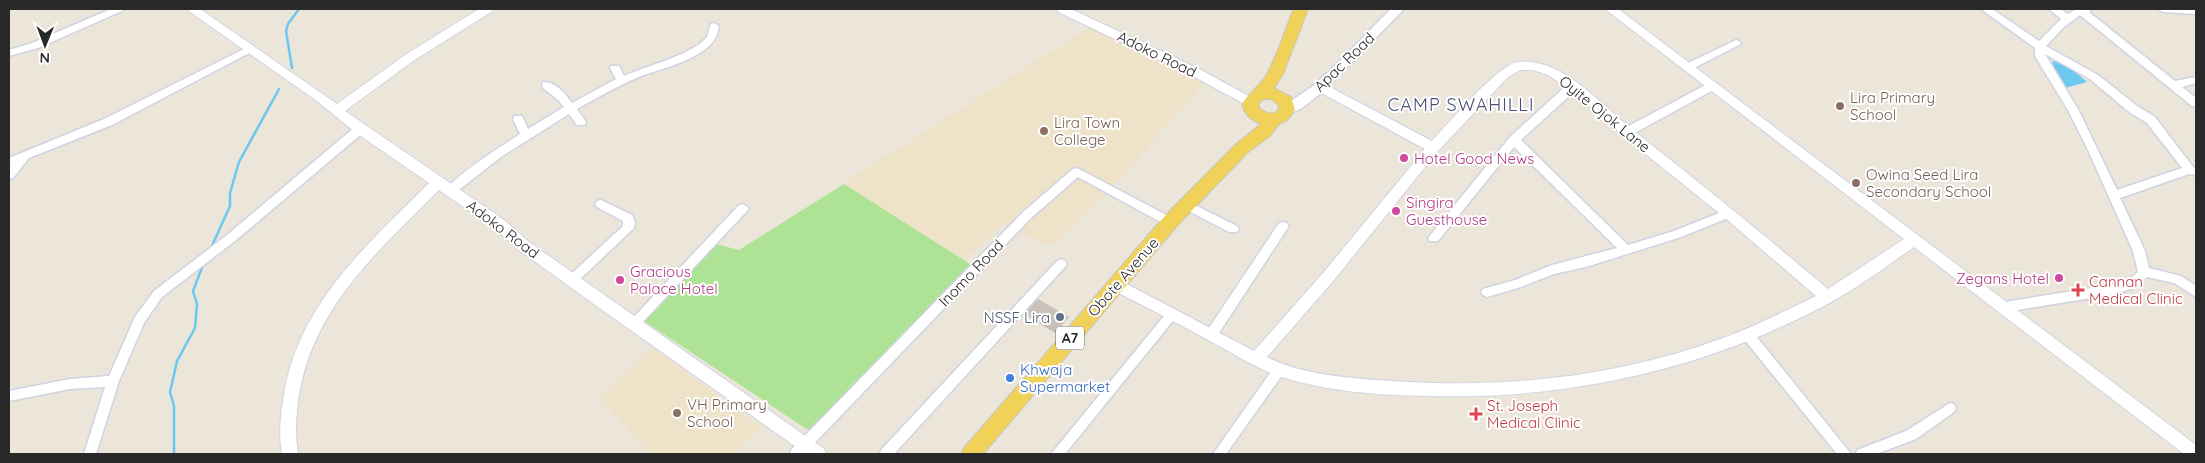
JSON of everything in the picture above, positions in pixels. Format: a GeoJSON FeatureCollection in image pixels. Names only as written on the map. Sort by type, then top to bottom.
{"type":"FeatureCollection","features":[{"type":"Feature","properties":{"kind":"main road"},"geometry":{"type":"LineString","coordinates":[[1263,96],[1285,101],[1274,115],[1252,111],[1275,74],[1301,9]]}},
{"type":"Feature","properties":{"kind":"main road"},"geometry":{"type":"LineString","coordinates":[[1263,96],[1285,77],[1312,9]]}},
{"type":"Feature","properties":{"kind":"main road","name":"Apac Road"},"geometry":{"type":"LineString","coordinates":[[1274,115],[1296,105],[1320,87],[1398,9]]}},
{"type":"Feature","properties":{"kind":"main road","name":"Obote Avenue"},"geometry":{"type":"LineString","coordinates":[[970,454],[1186,204],[1241,149],[1257,138],[1274,115]]}},
{"type":"Feature","properties":{"kind":"street"},"geometry":{"type":"LineString","coordinates":[[9,53],[35,46],[119,9]]}},
{"type":"Feature","properties":{"kind":"street","name":"Adoko Road"},"geometry":{"type":"LineString","coordinates":[[192,9],[321,98],[360,129],[500,224],[524,246],[634,324],[800,450],[818,454]]}},
{"type":"Feature","properties":{"kind":"street"},"geometry":{"type":"LineString","coordinates":[[336,111],[409,58],[487,9]]}},
{"type":"Feature","properties":{"kind":"street","name":"Adoko Road"},"geometry":{"type":"LineString","coordinates":[[1062,9],[1181,65],[1263,96]]}},
{"type":"Feature","properties":{"kind":"street"},"geometry":{"type":"LineString","coordinates":[[1611,9],[2196,454]]}},
{"type":"Feature","properties":{"kind":"street"},"geometry":{"type":"LineString","coordinates":[[1986,9],[2040,47],[2094,77],[2151,120],[2193,171],[2113,196]]}},
{"type":"Feature","properties":{"kind":"street"},"geometry":{"type":"LineString","coordinates":[[2054,9],[2068,19]]}},
{"type":"Feature","properties":{"kind":"street"},"geometry":{"type":"LineString","coordinates":[[2163,9],[2189,10]]}},
{"type":"Feature","properties":{"kind":"street"},"geometry":{"type":"LineString","coordinates":[[2005,307],[2116,289],[2140,279],[2144,272],[2139,251],[2074,112],[2040,56],[2040,47],[2068,19],[2083,10],[2196,103]]}},
{"type":"Feature","properties":{"kind":"street"},"geometry":{"type":"LineString","coordinates":[[451,190],[526,136],[572,108],[622,81],[694,52],[712,39],[715,35],[714,26]]}},
{"type":"Feature","properties":{"kind":"street"},"geometry":{"type":"LineString","coordinates":[[1688,67],[1736,42]]}},
{"type":"Feature","properties":{"kind":"street"},"geometry":{"type":"LineString","coordinates":[[9,162],[108,122],[250,49]]}},
{"type":"Feature","properties":{"kind":"street","name":"Oyite Ojok Lane"},"geometry":{"type":"LineString","coordinates":[[1256,359],[1329,276],[1433,148],[1504,74],[1518,66],[1533,66],[1546,70],[1573,86],[1627,132],[1729,213],[1826,297]]}},
{"type":"Feature","properties":{"kind":"street"},"geometry":{"type":"LineString","coordinates":[[615,68],[622,81]]}},
{"type":"Feature","properties":{"kind":"street"},"geometry":{"type":"LineString","coordinates":[[2174,85],[2196,80]]}},
{"type":"Feature","properties":{"kind":"street"},"geometry":{"type":"LineString","coordinates":[[547,85],[562,97],[582,122]]}},
{"type":"Feature","properties":{"kind":"street"},"geometry":{"type":"LineString","coordinates":[[1627,132],[1713,85]]}},
{"type":"Feature","properties":{"kind":"street"},"geometry":{"type":"LineString","coordinates":[[1434,238],[1514,140],[1573,86]]}},
{"type":"Feature","properties":{"kind":"street"},"geometry":{"type":"LineString","coordinates":[[1320,87],[1433,148]]}},
{"type":"Feature","properties":{"kind":"street"},"geometry":{"type":"LineString","coordinates":[[518,119],[526,136]]}},
{"type":"Feature","properties":{"kind":"street"},"geometry":{"type":"LineString","coordinates":[[90,454],[113,381],[139,320],[158,294],[231,238],[360,129]]}},
{"type":"Feature","properties":{"kind":"street"},"geometry":{"type":"LineString","coordinates":[[1514,140],[1625,249]]}},
{"type":"Feature","properties":{"kind":"street"},"geometry":{"type":"LineString","coordinates":[[9,175],[24,156]]}},
{"type":"Feature","properties":{"kind":"street","name":"Inomo Road"},"geometry":{"type":"LineString","coordinates":[[800,450],[1027,215],[1077,172],[1170,222]]}},
{"type":"Feature","properties":{"kind":"street"},"geometry":{"type":"LineString","coordinates":[[290,454],[288,432],[291,390],[299,359],[317,318],[356,265],[438,182]]}},
{"type":"Feature","properties":{"kind":"street"},"geometry":{"type":"LineString","coordinates":[[572,280],[628,228],[628,218],[601,204]]}},
{"type":"Feature","properties":{"kind":"street"},"geometry":{"type":"LineString","coordinates":[[1186,204],[1233,229]]}},
{"type":"Feature","properties":{"kind":"street"},"geometry":{"type":"LineString","coordinates":[[634,324],[743,208]]}},
{"type":"Feature","properties":{"kind":"street"},"geometry":{"type":"LineString","coordinates":[[1487,292],[1517,284],[1552,270],[1586,262],[1677,234],[1729,213]]}},
{"type":"Feature","properties":{"kind":"street"},"geometry":{"type":"LineString","coordinates":[[1212,334],[1283,226]]}},
{"type":"Feature","properties":{"kind":"street"},"geometry":{"type":"LineString","coordinates":[[1116,285],[1279,370],[1309,378],[1386,387],[1435,390],[1494,390],[1544,387],[1612,376],[1748,335],[1826,297],[1915,239]]}},
{"type":"Feature","properties":{"kind":"street"},"geometry":{"type":"LineString","coordinates":[[886,454],[1061,264]]}},
{"type":"Feature","properties":{"kind":"street"},"geometry":{"type":"LineString","coordinates":[[2144,272],[2177,279],[2196,292]]}},
{"type":"Feature","properties":{"kind":"street"},"geometry":{"type":"LineString","coordinates":[[1057,454],[1172,314]]}},
{"type":"Feature","properties":{"kind":"street"},"geometry":{"type":"LineString","coordinates":[[1748,335],[1845,454]]}},
{"type":"Feature","properties":{"kind":"street"},"geometry":{"type":"LineString","coordinates":[[1219,454],[1279,370]]}},
{"type":"Feature","properties":{"kind":"street"},"geometry":{"type":"LineString","coordinates":[[9,396],[70,384],[113,381]]}},
{"type":"Feature","properties":{"kind":"street"},"geometry":{"type":"LineString","coordinates":[[1862,454],[1911,435],[1950,408]]}},
{"type":"Feature","properties":{"kind":"shaded area","name":"Lira Town College"},"geometry":{"type":"Polygon","coordinates":[[[1092,26],[1203,84],[1120,179],[1051,247],[1004,224],[963,260],[843,183],[1092,26]]]}},
{"type":"Feature","properties":{"kind":"shaded area","name":"VH Primary School"},"geometry":{"type":"Polygon","coordinates":[[[654,348],[761,428],[736,454],[652,454],[600,398],[654,348]]]}},
{"type":"Feature","properties":{"kind":"green space"},"geometry":{"type":"Polygon","coordinates":[[[844,184],[973,266],[808,430],[641,319],[712,243],[739,250],[844,184]]]}},
{"type":"Feature","properties":{"kind":"water"},"geometry":{"type":"Polygon","coordinates":[[[2054,61],[2073,70],[2087,82],[2065,88],[2054,73],[2051,63],[2054,61]]]}},
{"type":"Feature","properties":{"kind":"building"},"geometry":{"type":"Polygon","coordinates":[[[1038,299],[1069,317],[1055,333],[1024,314],[1038,299]]]}},
{"type":"Feature","properties":{"kind":"waterway"},"geometry":{"type":"LineString","coordinates":[[292,68],[286,31],[288,24],[299,9]]}},
{"type":"Feature","properties":{"kind":"waterway"},"geometry":{"type":"LineString","coordinates":[[211,248],[230,206],[230,193],[239,162],[279,89]]}},
{"type":"Feature","properties":{"kind":"waterway"},"geometry":{"type":"LineString","coordinates":[[174,454],[174,406],[170,392],[177,361],[195,328],[197,304],[193,291],[203,265]]}},
{"type":"Feature","properties":{"kind":"place","name":"Lira Primary School"},"geometry":{"type":"Point","coordinates":[1840,106]}},
{"type":"Feature","properties":{"kind":"place","name":"Lira Town College"},"geometry":{"type":"Point","coordinates":[1044,131]}},
{"type":"Feature","properties":{"kind":"place","name":"Hotel Good News"},"geometry":{"type":"Point","coordinates":[1404,158]}},
{"type":"Feature","properties":{"kind":"place","name":"Owina Seed Lira Secondary School"},"geometry":{"type":"Point","coordinates":[1856,183]}},
{"type":"Feature","properties":{"kind":"place","name":"Singira Guesthouse"},"geometry":{"type":"Point","coordinates":[1396,211]}},
{"type":"Feature","properties":{"kind":"place","name":"Zegans Hotel"},"geometry":{"type":"Point","coordinates":[2059,278]}},
{"type":"Feature","properties":{"kind":"place","name":"Gracious Palace Hotel"},"geometry":{"type":"Point","coordinates":[620,280]}},
{"type":"Feature","properties":{"kind":"place","name":"Cannan Medical Clinic"},"geometry":{"type":"Point","coordinates":[2078,290]}},
{"type":"Feature","properties":{"kind":"place","name":"NSSF Lira"},"geometry":{"type":"Point","coordinates":[1060,317]}},
{"type":"Feature","properties":{"kind":"place","name":"Khwaja Supermarket"},"geometry":{"type":"Point","coordinates":[1010,378]}},
{"type":"Feature","properties":{"kind":"place","name":"VH Primary School"},"geometry":{"type":"Point","coordinates":[677,413]}},
{"type":"Feature","properties":{"kind":"place","name":"St. Joseph Medical Clinic"},"geometry":{"type":"Point","coordinates":[1476,414]}},
{"type":"Feature","properties":{"kind":"district","name":"CAMP SWAHILLI"},"geometry":{"type":"Point","coordinates":[1461,104]}}]}
